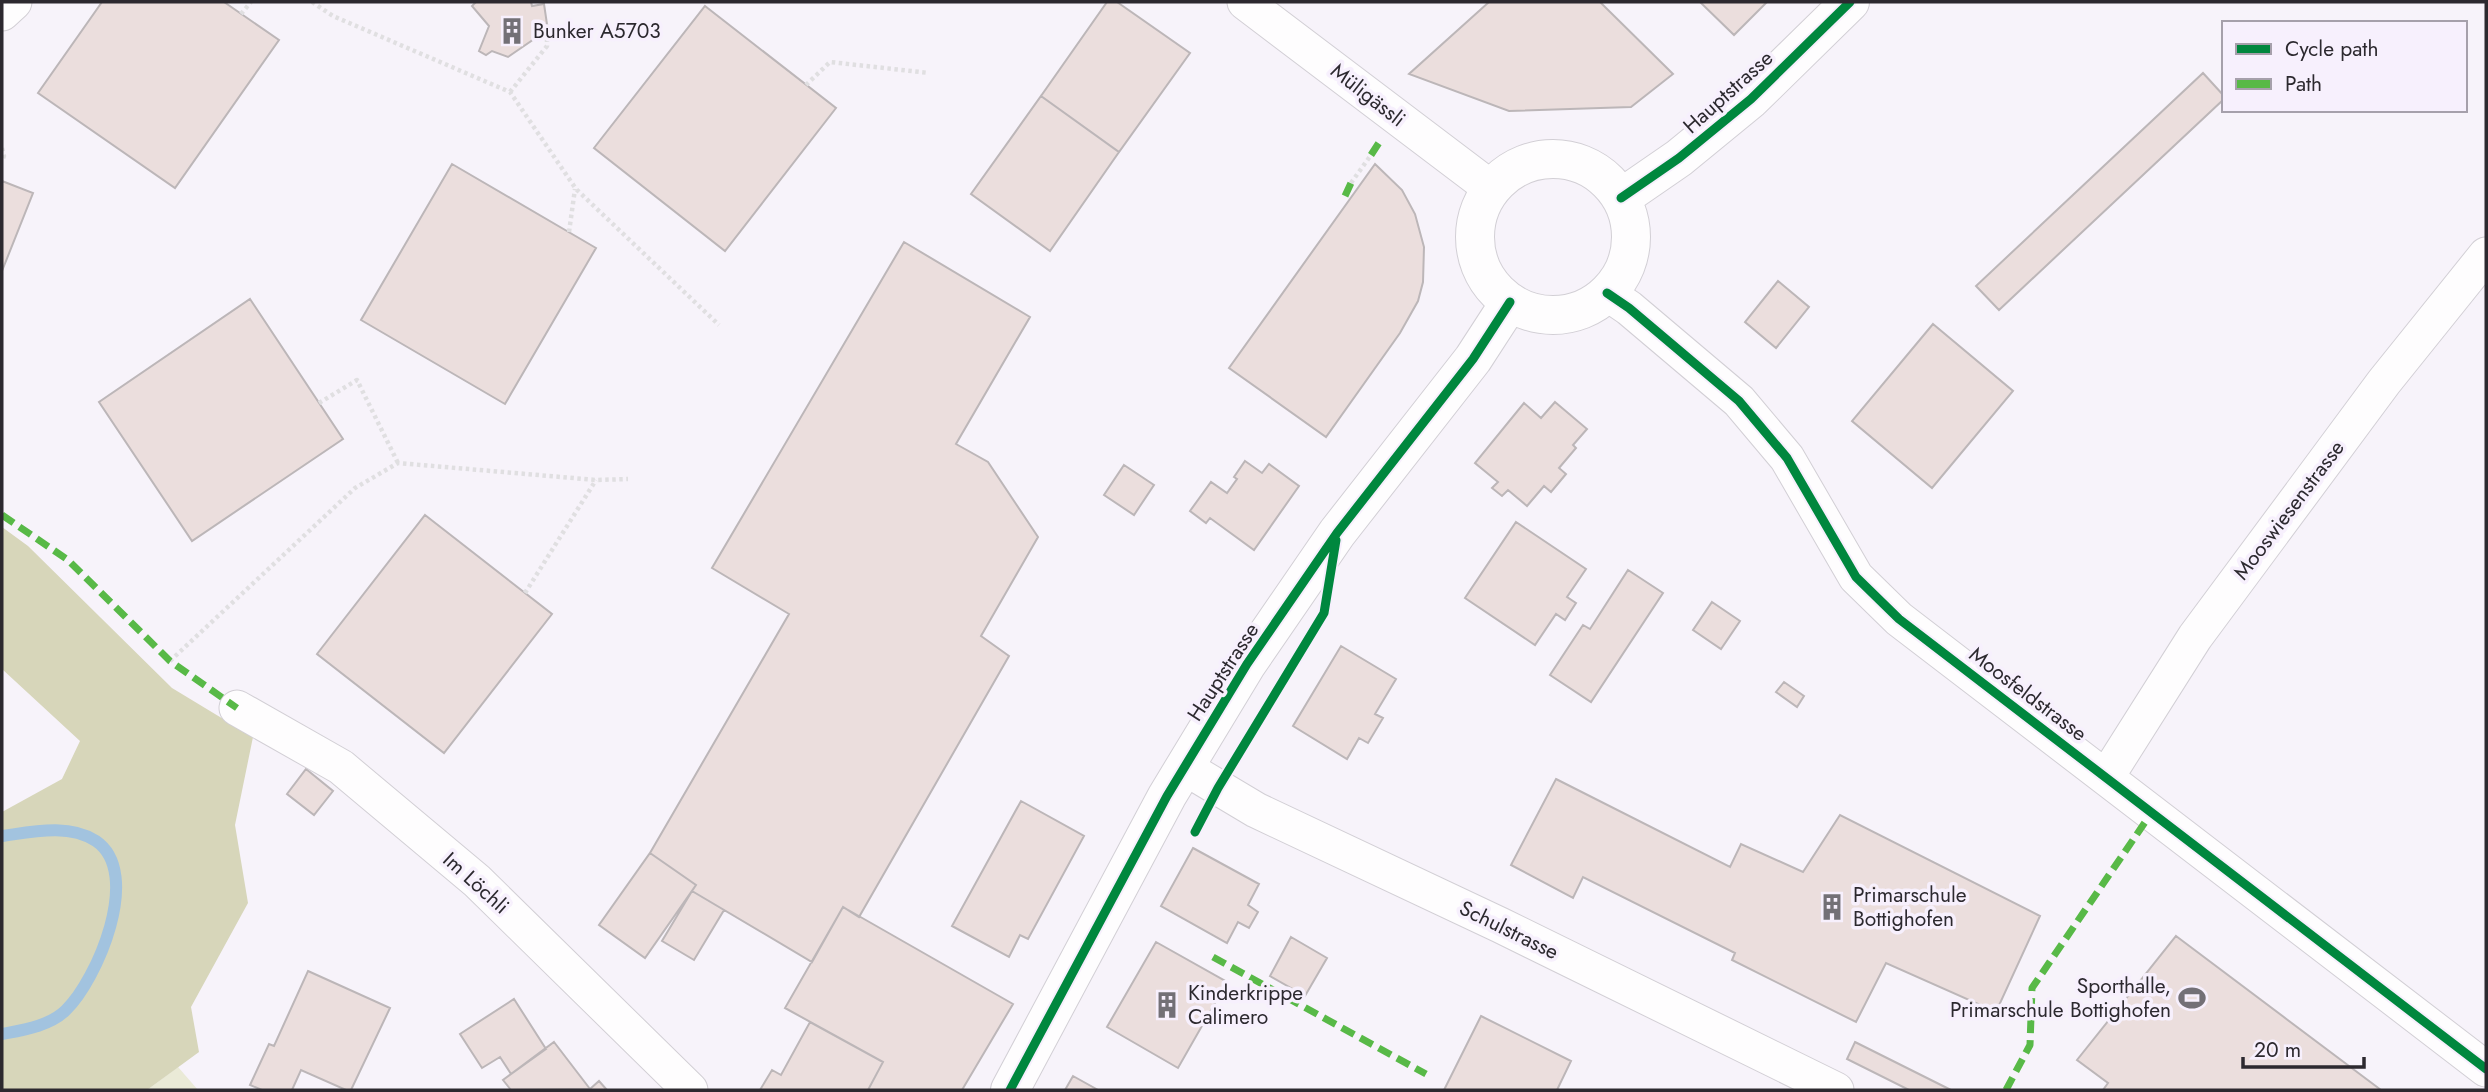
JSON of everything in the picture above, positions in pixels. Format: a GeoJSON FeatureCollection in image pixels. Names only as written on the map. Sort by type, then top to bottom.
{"type":"FeatureCollection","features":[{"type":"Feature","properties":{"kind":"main road","name":"Hauptstrasse"},"geometry":{"type":"LineString","coordinates":[[1621,198],[1679,159],[1751,99],[1850,2]]}},
{"type":"Feature","properties":{"kind":"main road"},"geometry":{"type":"LineString","coordinates":[[1559,159],[1583,165],[1605,178],[1621,198],[1629,217],[1629,258],[1620,277],[1607,293],[1590,306],[1570,313],[1550,315],[1528,311],[1510,302],[1491,285],[1479,262],[1475,237],[1479,212],[1492,189],[1510,172],[1533,161],[1559,159]]}},
{"type":"Feature","properties":{"kind":"main road","name":"Hauptstrasse"},"geometry":{"type":"LineString","coordinates":[[1010,1090],[1184,767],[1247,664],[1337,533],[1473,359],[1510,302]]}},
{"type":"Feature","properties":{"kind":"street"},"geometry":{"type":"LineString","coordinates":[[2,13],[14,2]]}},
{"type":"Feature","properties":{"kind":"street","name":"Müligässli"},"geometry":{"type":"LineString","coordinates":[[1245,2],[1492,189]]}},
{"type":"Feature","properties":{"kind":"street","name":"Mooswiesenstrasse"},"geometry":{"type":"LineString","coordinates":[[2107,776],[2195,637],[2384,382],[2486,255]]}},
{"type":"Feature","properties":{"kind":"street","name":"Moosfeldstrasse"},"geometry":{"type":"LineString","coordinates":[[1607,293],[1629,308],[1728,392],[1757,422],[1787,458],[1856,577],[1899,619],[2486,1069]]}},
{"type":"Feature","properties":{"kind":"street","name":"Im Löchli"},"geometry":{"type":"LineString","coordinates":[[237,708],[341,767],[477,881],[690,1090]]}},
{"type":"Feature","properties":{"kind":"street","name":"Schulstrasse"},"geometry":{"type":"LineString","coordinates":[[1184,767],[1256,810],[1500,925],[1836,1090]]}},
{"type":"Feature","properties":{"kind":"path"},"geometry":{"type":"LineString","coordinates":[[241,14],[251,2]]}},
{"type":"Feature","properties":{"kind":"path"},"geometry":{"type":"LineString","coordinates":[[312,2],[333,16],[510,92],[576,189],[719,324]]}},
{"type":"Feature","properties":{"kind":"path"},"geometry":{"type":"LineString","coordinates":[[510,92],[547,46],[547,24]]}},
{"type":"Feature","properties":{"kind":"path"},"geometry":{"type":"LineString","coordinates":[[806,85],[830,62],[929,73]]}},
{"type":"Feature","properties":{"kind":"path"},"geometry":{"type":"LineString","coordinates":[[2,148],[2,161]]}},
{"type":"Feature","properties":{"kind":"path"},"geometry":{"type":"LineString","coordinates":[[1351,183],[1371,155]]}},
{"type":"Feature","properties":{"kind":"path"},"geometry":{"type":"LineString","coordinates":[[569,232],[576,189]]}},
{"type":"Feature","properties":{"kind":"path"},"geometry":{"type":"LineString","coordinates":[[319,403],[357,380],[398,463]]}},
{"type":"Feature","properties":{"kind":"path"},"geometry":{"type":"LineString","coordinates":[[170,661],[355,488],[398,463],[596,480],[628,479]]}},
{"type":"Feature","properties":{"kind":"path"},"geometry":{"type":"LineString","coordinates":[[524,593],[596,480]]}},
{"type":"Feature","properties":{"kind":"green space"},"geometry":{"type":"Polygon","coordinates":[[[2,527],[28,546],[172,688],[253,737],[235,825],[248,903],[191,1007],[199,1052],[147,1090],[2,1090],[2,812],[62,779],[80,741],[2,669],[2,527]]]}},
{"type":"Feature","properties":{"kind":"green space"},"geometry":{"type":"Polygon","coordinates":[[[178,1067],[198,1090],[147,1090],[178,1067]]]}},
{"type":"Feature","properties":{"kind":"building"},"geometry":{"type":"Polygon","coordinates":[[[102,2],[224,2],[279,40],[175,188],[38,93],[102,2]]]}},
{"type":"Feature","properties":{"kind":"building","name":"Bunker A5703"},"geometry":{"type":"Polygon","coordinates":[[[476,2],[531,2],[532,6],[544,4],[547,24],[536,25],[537,37],[508,57],[492,51],[486,55],[479,51],[489,26],[472,6],[476,2]]]}},
{"type":"Feature","properties":{"kind":"building"},"geometry":{"type":"Polygon","coordinates":[[[1107,2],[1117,2],[1190,53],[1119,152],[1041,96],[1107,2]]]}},
{"type":"Feature","properties":{"kind":"building"},"geometry":{"type":"Polygon","coordinates":[[[1489,2],[1600,2],[1673,74],[1631,107],[1509,111],[1409,74],[1489,2]]]}},
{"type":"Feature","properties":{"kind":"building"},"geometry":{"type":"Polygon","coordinates":[[[1700,2],[1767,2],[1734,35],[1700,2]]]}},
{"type":"Feature","properties":{"kind":"building"},"geometry":{"type":"Polygon","coordinates":[[[705,6],[836,108],[725,251],[594,148],[705,6]]]}},
{"type":"Feature","properties":{"kind":"building"},"geometry":{"type":"Polygon","coordinates":[[[2203,73],[2222,94],[2222,101],[1999,310],[1976,286],[2203,73]]]}},
{"type":"Feature","properties":{"kind":"building"},"geometry":{"type":"Polygon","coordinates":[[[1041,96],[1119,152],[1050,251],[971,194],[1041,96]]]}},
{"type":"Feature","properties":{"kind":"building"},"geometry":{"type":"Polygon","coordinates":[[[452,164],[596,248],[505,404],[361,320],[452,164]]]}},
{"type":"Feature","properties":{"kind":"building"},"geometry":{"type":"Polygon","coordinates":[[[1375,164],[1402,190],[1415,214],[1424,247],[1423,282],[1418,301],[1400,333],[1326,437],[1229,368],[1375,164]]]}},
{"type":"Feature","properties":{"kind":"building"},"geometry":{"type":"Polygon","coordinates":[[[2,181],[33,193],[2,271],[2,181]]]}},
{"type":"Feature","properties":{"kind":"building"},"geometry":{"type":"Polygon","coordinates":[[[904,242],[1030,317],[956,444],[988,462],[1038,537],[981,636],[1009,656],[859,917],[843,907],[812,962],[692,891],[696,885],[650,853],[789,614],[712,568],[904,242]]]}},
{"type":"Feature","properties":{"kind":"building"},"geometry":{"type":"Polygon","coordinates":[[[1778,281],[1809,307],[1776,348],[1745,322],[1778,281]]]}},
{"type":"Feature","properties":{"kind":"building"},"geometry":{"type":"Polygon","coordinates":[[[250,299],[343,439],[192,541],[99,402],[250,299]]]}},
{"type":"Feature","properties":{"kind":"building"},"geometry":{"type":"Polygon","coordinates":[[[1933,324],[2013,391],[1932,488],[1852,421],[1933,324]]]}},
{"type":"Feature","properties":{"kind":"building"},"geometry":{"type":"Polygon","coordinates":[[[1555,402],[1587,429],[1573,445],[1576,448],[1559,468],[1566,474],[1551,492],[1544,486],[1527,506],[1508,490],[1502,496],[1492,488],[1498,482],[1475,463],[1524,403],[1541,418],[1555,402]]]}},
{"type":"Feature","properties":{"kind":"building"},"geometry":{"type":"Polygon","coordinates":[[[1245,461],[1262,473],[1269,464],[1299,486],[1254,550],[1210,518],[1206,523],[1190,511],[1211,482],[1227,493],[1245,461]]]}},
{"type":"Feature","properties":{"kind":"building"},"geometry":{"type":"Polygon","coordinates":[[[1124,465],[1154,485],[1134,515],[1104,495],[1124,465]]]}},
{"type":"Feature","properties":{"kind":"building"},"geometry":{"type":"Polygon","coordinates":[[[425,515],[552,614],[444,753],[317,654],[425,515]]]}},
{"type":"Feature","properties":{"kind":"building"},"geometry":{"type":"Polygon","coordinates":[[[1516,522],[1586,569],[1567,597],[1576,603],[1565,620],[1556,614],[1535,645],[1465,598],[1516,522]]]}},
{"type":"Feature","properties":{"kind":"building"},"geometry":{"type":"Polygon","coordinates":[[[1628,570],[1663,593],[1591,702],[1550,675],[1583,625],[1590,629],[1628,570]]]}},
{"type":"Feature","properties":{"kind":"building"},"geometry":{"type":"Polygon","coordinates":[[[1712,602],[1740,621],[1721,649],[1693,630],[1712,602]]]}},
{"type":"Feature","properties":{"kind":"building"},"geometry":{"type":"Polygon","coordinates":[[[1341,646],[1396,679],[1375,714],[1383,718],[1368,743],[1359,738],[1347,759],[1293,726],[1341,646]]]}},
{"type":"Feature","properties":{"kind":"building"},"geometry":{"type":"Polygon","coordinates":[[[1784,682],[1804,696],[1797,707],[1776,692],[1784,682]]]}},
{"type":"Feature","properties":{"kind":"building"},"geometry":{"type":"Polygon","coordinates":[[[306,769],[333,791],[314,815],[287,794],[306,769]]]}},
{"type":"Feature","properties":{"kind":"building","name":"Primarschule Bottighofen"},"geometry":{"type":"Polygon","coordinates":[[[1556,779],[1730,867],[1741,844],[1803,872],[1840,815],[2040,916],[1996,1012],[1886,963],[1856,1022],[1732,960],[1735,953],[1583,877],[1573,898],[1511,865],[1556,779]]]}},
{"type":"Feature","properties":{"kind":"building"},"geometry":{"type":"Polygon","coordinates":[[[1021,801],[1084,836],[1028,939],[1020,935],[1009,957],[952,926],[1021,801]]]}},
{"type":"Feature","properties":{"kind":"building"},"geometry":{"type":"Polygon","coordinates":[[[1193,848],[1259,884],[1248,905],[1258,912],[1249,928],[1238,922],[1227,943],[1161,906],[1193,848]]]}},
{"type":"Feature","properties":{"kind":"building"},"geometry":{"type":"Polygon","coordinates":[[[650,853],[696,885],[645,958],[599,925],[650,853]]]}},
{"type":"Feature","properties":{"kind":"building"},"geometry":{"type":"Polygon","coordinates":[[[692,891],[724,910],[694,960],[662,941],[692,891]]]}},
{"type":"Feature","properties":{"kind":"building"},"geometry":{"type":"Polygon","coordinates":[[[843,907],[1013,1004],[962,1090],[868,1090],[883,1062],[785,1008],[843,907]]]}},
{"type":"Feature","properties":{"kind":"building","name":"Sporthalle, Primarschule Bottighofen"},"geometry":{"type":"Polygon","coordinates":[[[2176,936],[2381,1090],[2103,1090],[2108,1083],[2077,1060],[2176,936]]]}},
{"type":"Feature","properties":{"kind":"building"},"geometry":{"type":"Polygon","coordinates":[[[1291,937],[1327,958],[1305,996],[1270,976],[1291,937]]]}},
{"type":"Feature","properties":{"kind":"building","name":"Kinderkrippe Calimero"},"geometry":{"type":"Polygon","coordinates":[[[1156,942],[1227,982],[1178,1068],[1107,1027],[1156,942]]]}},
{"type":"Feature","properties":{"kind":"building"},"geometry":{"type":"Polygon","coordinates":[[[308,971],[390,1008],[351,1090],[301,1070],[292,1090],[262,1090],[250,1085],[269,1044],[274,1046],[308,971]]]}},
{"type":"Feature","properties":{"kind":"building"},"geometry":{"type":"Polygon","coordinates":[[[514,999],[546,1049],[511,1074],[500,1057],[482,1068],[460,1034],[514,999]]]}},
{"type":"Feature","properties":{"kind":"building"},"geometry":{"type":"Polygon","coordinates":[[[1481,1016],[1571,1061],[1557,1090],[1444,1090],[1481,1016]]]}},
{"type":"Feature","properties":{"kind":"building"},"geometry":{"type":"Polygon","coordinates":[[[810,1022],[883,1062],[868,1090],[760,1090],[772,1070],[781,1075],[810,1022]]]}},
{"type":"Feature","properties":{"kind":"building"},"geometry":{"type":"Polygon","coordinates":[[[554,1042],[590,1089],[511,1090],[503,1080],[554,1042]]]}},
{"type":"Feature","properties":{"kind":"building"},"geometry":{"type":"Polygon","coordinates":[[[1855,1042],[1951,1090],[1909,1090],[1847,1059],[1855,1042]]]}},
{"type":"Feature","properties":{"kind":"building"},"geometry":{"type":"Polygon","coordinates":[[[1073,1076],[1098,1090],[1065,1090],[1073,1076]]]}},
{"type":"Feature","properties":{"kind":"building"},"geometry":{"type":"Polygon","coordinates":[[[599,1081],[607,1090],[589,1090],[590,1089],[599,1081]]]}},
{"type":"Feature","properties":{"kind":"waterway"},"geometry":{"type":"LineString","coordinates":[[2,836],[50,830],[85,835],[96,841],[109,856],[116,877],[115,901],[102,952],[78,995],[66,1010],[52,1020],[36,1027],[2,1034]]}},
{"type":"Feature","properties":{"kind":"marked path"},"geometry":{"type":"LineString","coordinates":[[1371,155],[1382,138]]}},
{"type":"Feature","properties":{"kind":"marked path"},"geometry":{"type":"LineString","coordinates":[[1345,196],[1351,183]]}},
{"type":"Feature","properties":{"kind":"marked path"},"geometry":{"type":"LineString","coordinates":[[2,515],[68,560],[170,661],[237,708]]}},
{"type":"Feature","properties":{"kind":"marked path"},"geometry":{"type":"LineString","coordinates":[[2006,1090],[2030,1045],[2032,988],[2152,812]]}},
{"type":"Feature","properties":{"kind":"marked path"},"geometry":{"type":"LineString","coordinates":[[1213,957],[1426,1074]]}},
{"type":"Feature","properties":{"kind":"cycle path"},"geometry":{"type":"LineString","coordinates":[[1621,198],[1679,158],[1751,99],[1850,2]]}},
{"type":"Feature","properties":{"kind":"cycle path"},"geometry":{"type":"LineString","coordinates":[[1607,293],[1629,308],[1739,401],[1787,458],[1856,577],[1899,619],[2486,1069]]}},
{"type":"Feature","properties":{"kind":"cycle path"},"geometry":{"type":"LineString","coordinates":[[1010,1090],[1167,796],[1247,664],[1337,533],[1473,359],[1510,302]]}},
{"type":"Feature","properties":{"kind":"cycle path"},"geometry":{"type":"LineString","coordinates":[[1195,832],[1218,788],[1324,613],[1336,540]]}},
{"type":"Feature","properties":{"kind":"place","name":"Bunker A5703"},"geometry":{"type":"Point","coordinates":[512,31]}},
{"type":"Feature","properties":{"kind":"place","name":"Primarschule Bottighofen"},"geometry":{"type":"Point","coordinates":[1832,907]}},
{"type":"Feature","properties":{"kind":"place","name":"Sporthalle, Primarschule Bottighofen"},"geometry":{"type":"Point","coordinates":[2192,998]}},
{"type":"Feature","properties":{"kind":"place","name":"Kinderkrippe Calimero"},"geometry":{"type":"Point","coordinates":[1167,1005]}}]}
